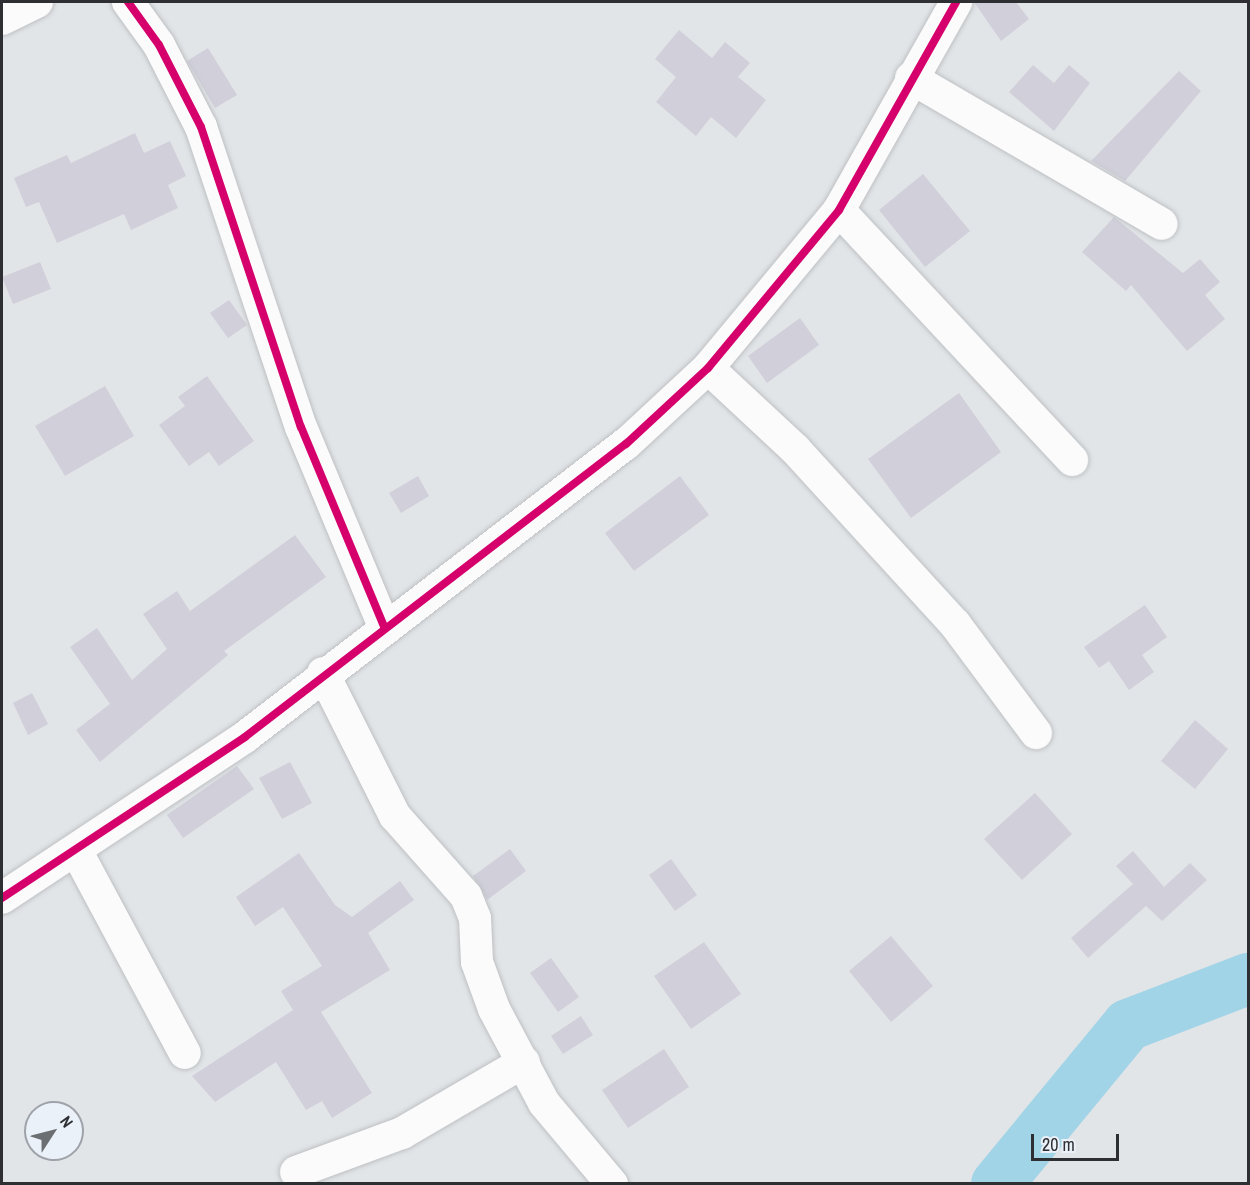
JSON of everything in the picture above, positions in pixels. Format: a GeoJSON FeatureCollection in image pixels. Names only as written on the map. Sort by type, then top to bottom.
{"type":"FeatureCollection","features":[{"type":"Feature","properties":{"kind":"street"},"geometry":{"type":"LineString","coordinates":[[2,19],[37,2]]}},
{"type":"Feature","properties":{"kind":"street"},"geometry":{"type":"LineString","coordinates":[[128,2],[159,45],[201,127],[302,427],[384,626]]}},
{"type":"Feature","properties":{"kind":"street"},"geometry":{"type":"LineString","coordinates":[[2,898],[77,852],[245,737],[384,626],[447,584],[626,444],[708,368],[839,210],[911,78],[956,2]]}},
{"type":"Feature","properties":{"kind":"street"},"geometry":{"type":"LineString","coordinates":[[911,78],[1162,224]]}},
{"type":"Feature","properties":{"kind":"street"},"geometry":{"type":"LineString","coordinates":[[839,210],[1072,460]]}},
{"type":"Feature","properties":{"kind":"street"},"geometry":{"type":"LineString","coordinates":[[708,368],[795,449],[947,616],[1036,733]]}},
{"type":"Feature","properties":{"kind":"street"},"geometry":{"type":"LineString","coordinates":[[323,673],[394,816],[466,896],[475,918],[477,962],[494,1009],[544,1103],[612,1184]]}},
{"type":"Feature","properties":{"kind":"street"},"geometry":{"type":"LineString","coordinates":[[77,852],[184,1053]]}},
{"type":"Feature","properties":{"kind":"street"},"geometry":{"type":"LineString","coordinates":[[296,1172],[402,1133],[524,1062]]}},
{"type":"Feature","properties":{"kind":"building"},"geometry":{"type":"Polygon","coordinates":[[[974,2],[1016,2],[1029,19],[1001,41],[974,2]]]}},
{"type":"Feature","properties":{"kind":"building"},"geometry":{"type":"Polygon","coordinates":[[[679,30],[712,58],[725,42],[750,63],[738,77],[766,100],[736,138],[711,117],[696,136],[656,102],[676,77],[655,59],[679,30]]]}},
{"type":"Feature","properties":{"kind":"building"},"geometry":{"type":"Polygon","coordinates":[[[208,48],[237,95],[215,108],[187,61],[208,48]]]}},
{"type":"Feature","properties":{"kind":"building"},"geometry":{"type":"Polygon","coordinates":[[[1033,65],[1054,83],[1069,65],[1090,83],[1054,131],[1009,92],[1033,65]]]}},
{"type":"Feature","properties":{"kind":"building"},"geometry":{"type":"Polygon","coordinates":[[[1179,71],[1201,91],[1125,181],[1091,161],[1179,71]]]}},
{"type":"Feature","properties":{"kind":"building"},"geometry":{"type":"Polygon","coordinates":[[[135,133],[144,153],[170,141],[186,176],[168,185],[178,208],[131,230],[124,214],[57,243],[39,202],[26,207],[14,178],[67,155],[71,163],[135,133]]]}},
{"type":"Feature","properties":{"kind":"building"},"geometry":{"type":"Polygon","coordinates":[[[923,174],[970,231],[925,267],[879,210],[923,174]]]}},
{"type":"Feature","properties":{"kind":"building"},"geometry":{"type":"Polygon","coordinates":[[[1114,217],[1183,273],[1200,259],[1220,282],[1205,295],[1225,319],[1187,351],[1131,285],[1126,291],[1082,252],[1114,217]]]}},
{"type":"Feature","properties":{"kind":"building"},"geometry":{"type":"Polygon","coordinates":[[[40,262],[51,289],[13,304],[2,277],[40,262]]]}},
{"type":"Feature","properties":{"kind":"building"},"geometry":{"type":"Polygon","coordinates":[[[229,300],[247,325],[228,338],[210,313],[229,300]]]}},
{"type":"Feature","properties":{"kind":"building"},"geometry":{"type":"Polygon","coordinates":[[[800,318],[819,345],[767,383],[748,356],[800,318]]]}},
{"type":"Feature","properties":{"kind":"building"},"geometry":{"type":"Polygon","coordinates":[[[207,376],[254,441],[219,466],[209,452],[189,466],[159,425],[185,406],[178,397],[207,376]]]}},
{"type":"Feature","properties":{"kind":"building"},"geometry":{"type":"Polygon","coordinates":[[[105,386],[134,436],[65,476],[35,426],[105,386]]]}},
{"type":"Feature","properties":{"kind":"building"},"geometry":{"type":"Polygon","coordinates":[[[959,393],[1001,452],[911,518],[868,459],[959,393]]]}},
{"type":"Feature","properties":{"kind":"building"},"geometry":{"type":"Polygon","coordinates":[[[418,476],[429,496],[401,513],[389,493],[418,476]]]}},
{"type":"Feature","properties":{"kind":"building"},"geometry":{"type":"Polygon","coordinates":[[[680,476],[709,515],[634,571],[605,533],[680,476]]]}},
{"type":"Feature","properties":{"kind":"building"},"geometry":{"type":"Polygon","coordinates":[[[295,535],[326,577],[224,651],[228,655],[100,762],[76,730],[110,704],[70,647],[97,628],[132,680],[167,649],[143,614],[177,591],[190,611],[295,535]]]}},
{"type":"Feature","properties":{"kind":"building"},"geometry":{"type":"Polygon","coordinates":[[[1145,605],[1167,637],[1142,655],[1154,672],[1129,690],[1109,661],[1099,668],[1084,647],[1145,605]]]}},
{"type":"Feature","properties":{"kind":"building"},"geometry":{"type":"Polygon","coordinates":[[[32,693],[48,724],[28,735],[13,703],[32,693]]]}},
{"type":"Feature","properties":{"kind":"building"},"geometry":{"type":"Polygon","coordinates":[[[1195,720],[1228,749],[1195,789],[1161,761],[1195,720]]]}},
{"type":"Feature","properties":{"kind":"building"},"geometry":{"type":"Polygon","coordinates":[[[290,762],[312,803],[282,819],[259,778],[290,762]]]}},
{"type":"Feature","properties":{"kind":"building"},"geometry":{"type":"Polygon","coordinates":[[[237,766],[254,789],[183,838],[167,815],[237,766]]]}},
{"type":"Feature","properties":{"kind":"building"},"geometry":{"type":"Polygon","coordinates":[[[1035,793],[1072,834],[1022,880],[984,839],[1035,793]]]}},
{"type":"Feature","properties":{"kind":"building"},"geometry":{"type":"Polygon","coordinates":[[[510,849],[526,871],[487,900],[473,876],[510,849]]]}},
{"type":"Feature","properties":{"kind":"building"},"geometry":{"type":"Polygon","coordinates":[[[1133,851],[1164,887],[1190,863],[1207,880],[1162,921],[1146,906],[1088,958],[1071,938],[1133,884],[1116,866],[1133,851]]]}},
{"type":"Feature","properties":{"kind":"building"},"geometry":{"type":"Polygon","coordinates":[[[299,853],[335,905],[352,917],[400,881],[414,900],[368,933],[390,970],[321,1012],[372,1093],[332,1118],[322,1101],[306,1110],[276,1062],[215,1102],[192,1076],[293,1010],[281,991],[322,966],[283,907],[255,926],[236,897],[299,853]]]}},
{"type":"Feature","properties":{"kind":"building"},"geometry":{"type":"Polygon","coordinates":[[[671,859],[697,895],[675,911],[649,875],[671,859]]]}},
{"type":"Feature","properties":{"kind":"building"},"geometry":{"type":"Polygon","coordinates":[[[891,936],[933,986],[891,1022],[849,971],[891,936]]]}},
{"type":"Feature","properties":{"kind":"building"},"geometry":{"type":"Polygon","coordinates":[[[704,942],[741,994],[691,1029],[654,976],[704,942]]]}},
{"type":"Feature","properties":{"kind":"building"},"geometry":{"type":"Polygon","coordinates":[[[551,958],[579,997],[558,1012],[530,973],[551,958]]]}},
{"type":"Feature","properties":{"kind":"building"},"geometry":{"type":"Polygon","coordinates":[[[581,1016],[593,1035],[563,1054],[551,1036],[581,1016]]]}},
{"type":"Feature","properties":{"kind":"building"},"geometry":{"type":"Polygon","coordinates":[[[664,1049],[689,1087],[628,1128],[602,1090],[664,1049]]]}},
{"type":"Feature","properties":{"kind":"waterway"},"geometry":{"type":"LineString","coordinates":[[997,1184],[1128,1025],[1248,979]]}},
{"type":"Feature","properties":{"kind":"cycle path"},"geometry":{"type":"LineString","coordinates":[[128,2],[159,45],[201,127],[301,427],[384,626]]}},
{"type":"Feature","properties":{"kind":"cycle path"},"geometry":{"type":"LineString","coordinates":[[2,898],[245,737],[626,444],[708,368],[839,210],[956,2]]}}]}
